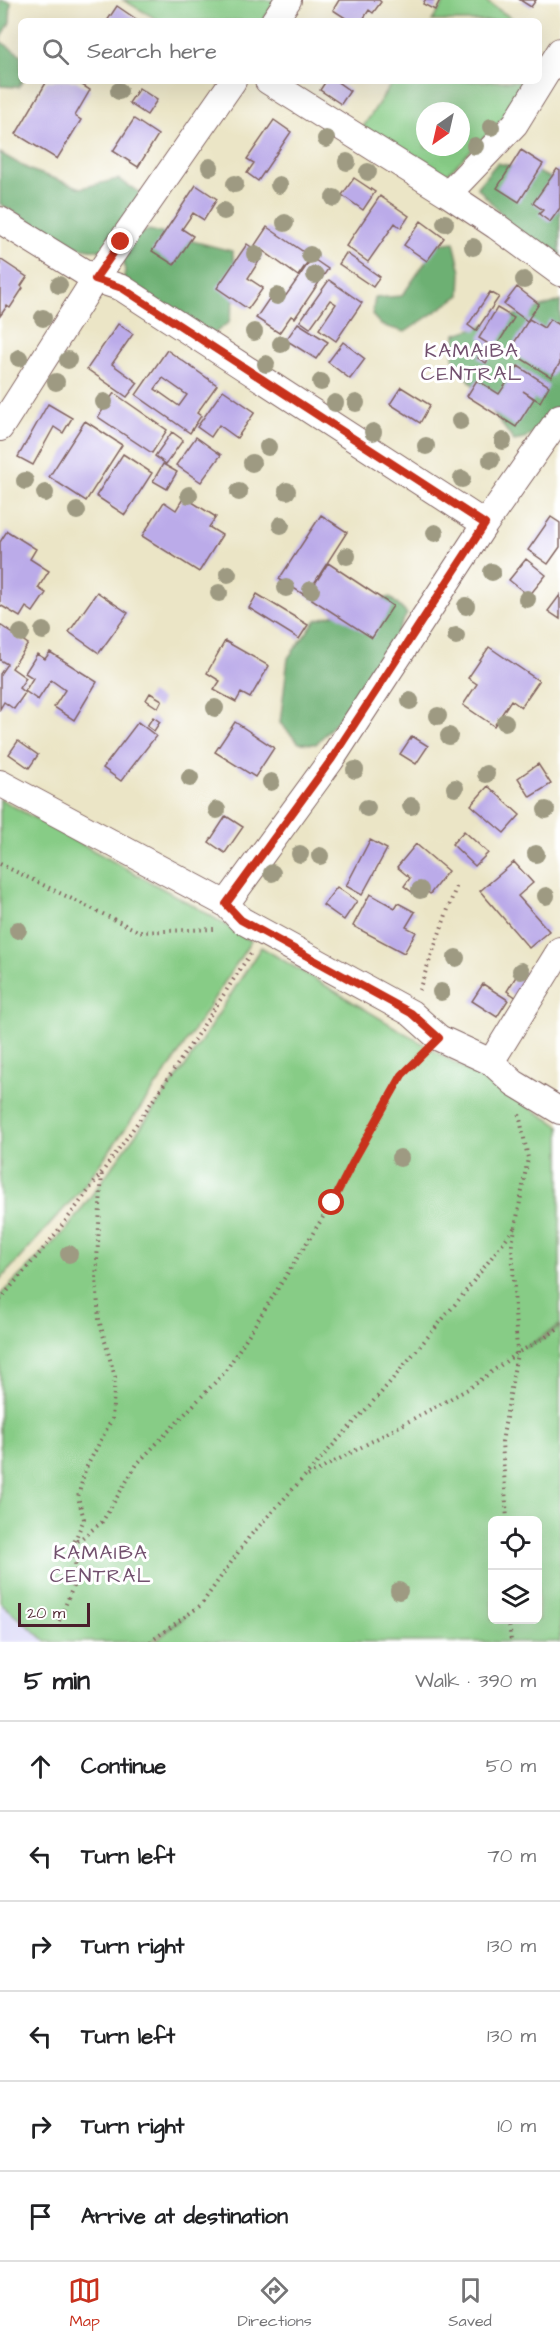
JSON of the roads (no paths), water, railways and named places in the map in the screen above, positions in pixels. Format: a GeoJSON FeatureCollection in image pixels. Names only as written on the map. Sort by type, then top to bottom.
{"type":"FeatureCollection","features":[{"type":"Feature","properties":{"kind":"street"},"geometry":{"type":"LineString","coordinates":[[276,18],[288,0]]}},
{"type":"Feature","properties":{"kind":"street"},"geometry":{"type":"LineString","coordinates":[[542,80],[560,51]]}},
{"type":"Feature","properties":{"kind":"street"},"geometry":{"type":"LineString","coordinates":[[0,428],[95,279],[231,84]]}},
{"type":"Feature","properties":{"kind":"street"},"geometry":{"type":"LineString","coordinates":[[273,84],[448,194],[560,273]]}},
{"type":"Feature","properties":{"kind":"street"},"geometry":{"type":"LineString","coordinates":[[448,194],[515,124],[540,84]]}},
{"type":"Feature","properties":{"kind":"street"},"geometry":{"type":"LineString","coordinates":[[0,220],[95,279],[122,288],[485,524]]}},
{"type":"Feature","properties":{"kind":"street"},"geometry":{"type":"LineString","coordinates":[[233,912],[485,524],[560,417]]}},
{"type":"Feature","properties":{"kind":"street"},"geometry":{"type":"LineString","coordinates":[[0,783],[233,912],[264,933],[411,1013],[439,1038],[491,1062],[514,1083],[560,1111]]}},
{"type":"Feature","properties":{"kind":"street"},"geometry":{"type":"LineString","coordinates":[[491,1062],[560,950]]}},
{"type":"Feature","properties":{"kind":"district","name":"KAMAIBA CENTRAL"},"geometry":{"type":"Point","coordinates":[472,362]}},
{"type":"Feature","properties":{"kind":"district","name":"KAMAIBA CENTRAL"},"geometry":{"type":"Point","coordinates":[101,1564]}}]}
